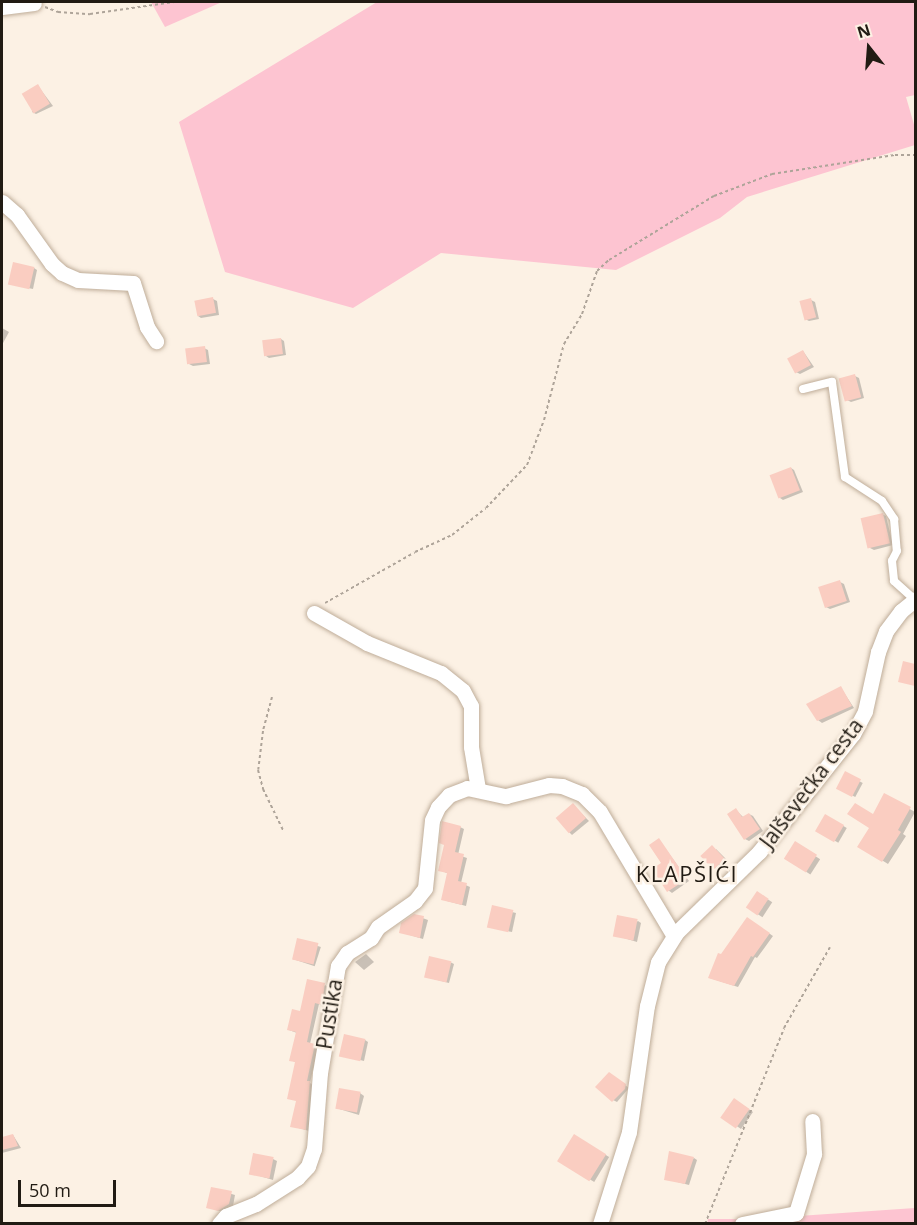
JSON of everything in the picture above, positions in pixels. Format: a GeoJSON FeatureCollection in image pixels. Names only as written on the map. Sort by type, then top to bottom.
{"type":"FeatureCollection","features":[{"type":"Feature","properties":{"kind":"street"},"geometry":{"type":"LineString","coordinates":[[2,7],[34,3]]}},
{"type":"Feature","properties":{"kind":"street"},"geometry":{"type":"LineString","coordinates":[[2,202],[17,215],[51,264],[62,273],[78,280],[133,284],[147,327],[156,341]]}},
{"type":"Feature","properties":{"kind":"street","name":"Jalševečka cesta"},"geometry":{"type":"LineString","coordinates":[[600,1224],[629,1132],[651,983],[658,962],[674,936],[759,852],[853,734],[865,711],[878,652],[886,631],[901,611],[915,599]]}},
{"type":"Feature","properties":{"kind":"street"},"geometry":{"type":"LineString","coordinates":[[314,613],[367,643],[441,673],[464,691],[471,706],[471,747],[478,789]]}},
{"type":"Feature","properties":{"kind":"street","name":"Pustika"},"geometry":{"type":"LineString","coordinates":[[219,1224],[226,1216],[256,1204],[297,1178],[308,1166],[314,1149],[320,1073],[338,966],[347,953],[371,938],[384,922],[420,895],[426,882],[432,820],[438,807],[449,795],[467,788],[506,795],[549,785],[562,786],[582,794],[600,812],[674,936]]}},
{"type":"Feature","properties":{"kind":"street"},"geometry":{"type":"LineString","coordinates":[[742,1224],[796,1213],[814,1154],[812,1121]]}},
{"type":"Feature","properties":{"kind":"lane"},"geometry":{"type":"LineString","coordinates":[[802,389],[832,382],[845,477],[882,501],[894,519],[897,551],[892,561],[894,581],[915,599]]}},
{"type":"Feature","properties":{"kind":"path"},"geometry":{"type":"LineString","coordinates":[[34,3],[58,12],[90,14],[174,2]]}},
{"type":"Feature","properties":{"kind":"path"},"geometry":{"type":"LineString","coordinates":[[314,613],[322,605],[415,552],[452,535],[486,508],[527,465],[544,420],[564,344],[582,314],[597,272],[609,260],[714,196],[772,174],[895,155],[915,155]]}},
{"type":"Feature","properties":{"kind":"path"},"geometry":{"type":"LineString","coordinates":[[272,697],[262,731],[258,770],[263,789],[283,830]]}},
{"type":"Feature","properties":{"kind":"path"},"geometry":{"type":"LineString","coordinates":[[705,1224],[784,1028],[830,946]]}},
{"type":"Feature","properties":{"kind":"shaded area"},"geometry":{"type":"Polygon","coordinates":[[[151,2],[222,2],[165,27],[151,2]]]}},
{"type":"Feature","properties":{"kind":"shaded area"},"geometry":{"type":"Polygon","coordinates":[[[377,2],[915,2],[915,95],[906,97],[915,128],[915,145],[747,197],[720,218],[616,270],[441,253],[353,308],[225,272],[179,122],[377,2]]]}},
{"type":"Feature","properties":{"kind":"shaded area"},"geometry":{"type":"Polygon","coordinates":[[[915,1208],[915,1223],[707,1224],[708,1219],[754,1219],[915,1208]]]}},
{"type":"Feature","properties":{"kind":"building"},"geometry":{"type":"Polygon","coordinates":[[[38,84],[50,104],[34,114],[22,94],[38,84]]]}},
{"type":"Feature","properties":{"kind":"building"},"geometry":{"type":"Polygon","coordinates":[[[13,262],[34,267],[29,289],[8,284],[13,262]]]}},
{"type":"Feature","properties":{"kind":"building"},"geometry":{"type":"Polygon","coordinates":[[[213,297],[216,313],[197,316],[194,301],[213,297]]]}},
{"type":"Feature","properties":{"kind":"building"},"geometry":{"type":"Polygon","coordinates":[[[811,298],[816,317],[805,320],[799,301],[811,298]]]}},
{"type":"Feature","properties":{"kind":"building"},"geometry":{"type":"Polygon","coordinates":[[[281,338],[283,354],[264,356],[262,340],[281,338]]]}},
{"type":"Feature","properties":{"kind":"building"},"geometry":{"type":"Polygon","coordinates":[[[205,346],[207,362],[187,364],[185,348],[205,346]]]}},
{"type":"Feature","properties":{"kind":"building"},"geometry":{"type":"Polygon","coordinates":[[[803,350],[811,365],[795,373],[787,358],[803,350]]]}},
{"type":"Feature","properties":{"kind":"building"},"geometry":{"type":"Polygon","coordinates":[[[855,374],[861,397],[845,402],[839,378],[855,374]]]}},
{"type":"Feature","properties":{"kind":"building"},"geometry":{"type":"Polygon","coordinates":[[[791,467],[800,490],[778,499],[770,475],[791,467]]]}},
{"type":"Feature","properties":{"kind":"building"},"geometry":{"type":"Polygon","coordinates":[[[883,513],[890,543],[868,548],[861,518],[883,513]]]}},
{"type":"Feature","properties":{"kind":"building"},"geometry":{"type":"Polygon","coordinates":[[[840,580],[847,601],[825,608],[818,587],[840,580]]]}},
{"type":"Feature","properties":{"kind":"building"},"geometry":{"type":"Polygon","coordinates":[[[903,661],[915,664],[915,686],[898,682],[903,661]]]}},
{"type":"Feature","properties":{"kind":"building"},"geometry":{"type":"Polygon","coordinates":[[[841,686],[852,706],[817,721],[806,704],[841,686]]]}},
{"type":"Feature","properties":{"kind":"building"},"geometry":{"type":"Polygon","coordinates":[[[845,771],[861,779],[852,797],[836,789],[845,771]]]}},
{"type":"Feature","properties":{"kind":"building"},"geometry":{"type":"Polygon","coordinates":[[[884,793],[911,807],[898,830],[901,832],[882,862],[857,847],[869,828],[847,814],[855,803],[873,814],[884,793]]]}},
{"type":"Feature","properties":{"kind":"building"},"geometry":{"type":"Polygon","coordinates":[[[573,803],[586,818],[569,833],[556,818],[573,803]]]}},
{"type":"Feature","properties":{"kind":"building"},"geometry":{"type":"Polygon","coordinates":[[[736,808],[742,817],[749,813],[760,829],[744,840],[727,814],[736,808]]]}},
{"type":"Feature","properties":{"kind":"building"},"geometry":{"type":"Polygon","coordinates":[[[825,814],[844,825],[834,842],[815,831],[825,814]]]}},
{"type":"Feature","properties":{"kind":"building"},"geometry":{"type":"Polygon","coordinates":[[[442,821],[461,826],[455,852],[464,854],[458,881],[467,883],[462,905],[441,900],[447,873],[438,871],[444,845],[439,843],[442,821]]]}},
{"type":"Feature","properties":{"kind":"building"},"geometry":{"type":"Polygon","coordinates":[[[659,838],[687,879],[667,892],[652,869],[661,863],[649,845],[659,838]]]}},
{"type":"Feature","properties":{"kind":"building"},"geometry":{"type":"Polygon","coordinates":[[[795,841],[817,855],[806,873],[784,859],[795,841]]]}},
{"type":"Feature","properties":{"kind":"building"},"geometry":{"type":"Polygon","coordinates":[[[712,845],[725,859],[713,870],[700,856],[712,845]]]}},
{"type":"Feature","properties":{"kind":"building"},"geometry":{"type":"Polygon","coordinates":[[[757,891],[769,899],[757,915],[746,908],[757,891]]]}},
{"type":"Feature","properties":{"kind":"building"},"geometry":{"type":"Polygon","coordinates":[[[492,905],[513,910],[508,932],[487,927],[492,905]]]}},
{"type":"Feature","properties":{"kind":"building"},"geometry":{"type":"Polygon","coordinates":[[[414,914],[424,916],[420,938],[399,933],[401,923],[414,914]]]}},
{"type":"Feature","properties":{"kind":"building"},"geometry":{"type":"Polygon","coordinates":[[[617,915],[638,919],[633,941],[613,937],[617,915]]]}},
{"type":"Feature","properties":{"kind":"building"},"geometry":{"type":"Polygon","coordinates":[[[747,917],[770,933],[753,957],[751,956],[734,986],[708,978],[718,953],[721,954],[747,917]]]}},
{"type":"Feature","properties":{"kind":"building"},"geometry":{"type":"Polygon","coordinates":[[[297,938],[318,943],[313,964],[292,959],[297,938]]]}},
{"type":"Feature","properties":{"kind":"building"},"geometry":{"type":"Polygon","coordinates":[[[429,956],[451,961],[446,983],[424,977],[429,956]]]}},
{"type":"Feature","properties":{"kind":"building"},"geometry":{"type":"Polygon","coordinates":[[[307,979],[325,983],[322,1005],[315,1003],[307,1042],[315,1044],[307,1081],[310,1081],[306,1130],[290,1127],[296,1101],[287,1099],[295,1062],[289,1061],[296,1032],[287,1030],[292,1009],[300,1011],[307,979]]]}},
{"type":"Feature","properties":{"kind":"building"},"geometry":{"type":"Polygon","coordinates":[[[344,1034],[365,1039],[360,1061],[339,1056],[344,1034]]]}},
{"type":"Feature","properties":{"kind":"building"},"geometry":{"type":"Polygon","coordinates":[[[609,1072],[626,1084],[625,1089],[612,1102],[595,1087],[609,1072]]]}},
{"type":"Feature","properties":{"kind":"building"},"geometry":{"type":"Polygon","coordinates":[[[339,1088],[361,1092],[357,1113],[335,1109],[339,1088]]]}},
{"type":"Feature","properties":{"kind":"building"},"geometry":{"type":"Polygon","coordinates":[[[734,1098],[750,1109],[736,1129],[720,1118],[734,1098]]]}},
{"type":"Feature","properties":{"kind":"building"},"geometry":{"type":"Polygon","coordinates":[[[13,1134],[18,1146],[2,1150],[2,1137],[13,1134]]]}},
{"type":"Feature","properties":{"kind":"building"},"geometry":{"type":"Polygon","coordinates":[[[574,1134],[606,1154],[589,1181],[557,1161],[574,1134]]]}},
{"type":"Feature","properties":{"kind":"building"},"geometry":{"type":"Polygon","coordinates":[[[669,1151],[694,1157],[685,1184],[664,1180],[669,1151]]]}},
{"type":"Feature","properties":{"kind":"building"},"geometry":{"type":"Polygon","coordinates":[[[253,1153],[274,1157],[269,1179],[249,1175],[253,1153]]]}},
{"type":"Feature","properties":{"kind":"building"},"geometry":{"type":"Polygon","coordinates":[[[211,1187],[232,1191],[229,1204],[218,1211],[206,1208],[211,1187]]]}},
{"type":"Feature","properties":{"kind":"district","name":"KLAPŠIĆI"},"geometry":{"type":"Point","coordinates":[687,874]}}]}
